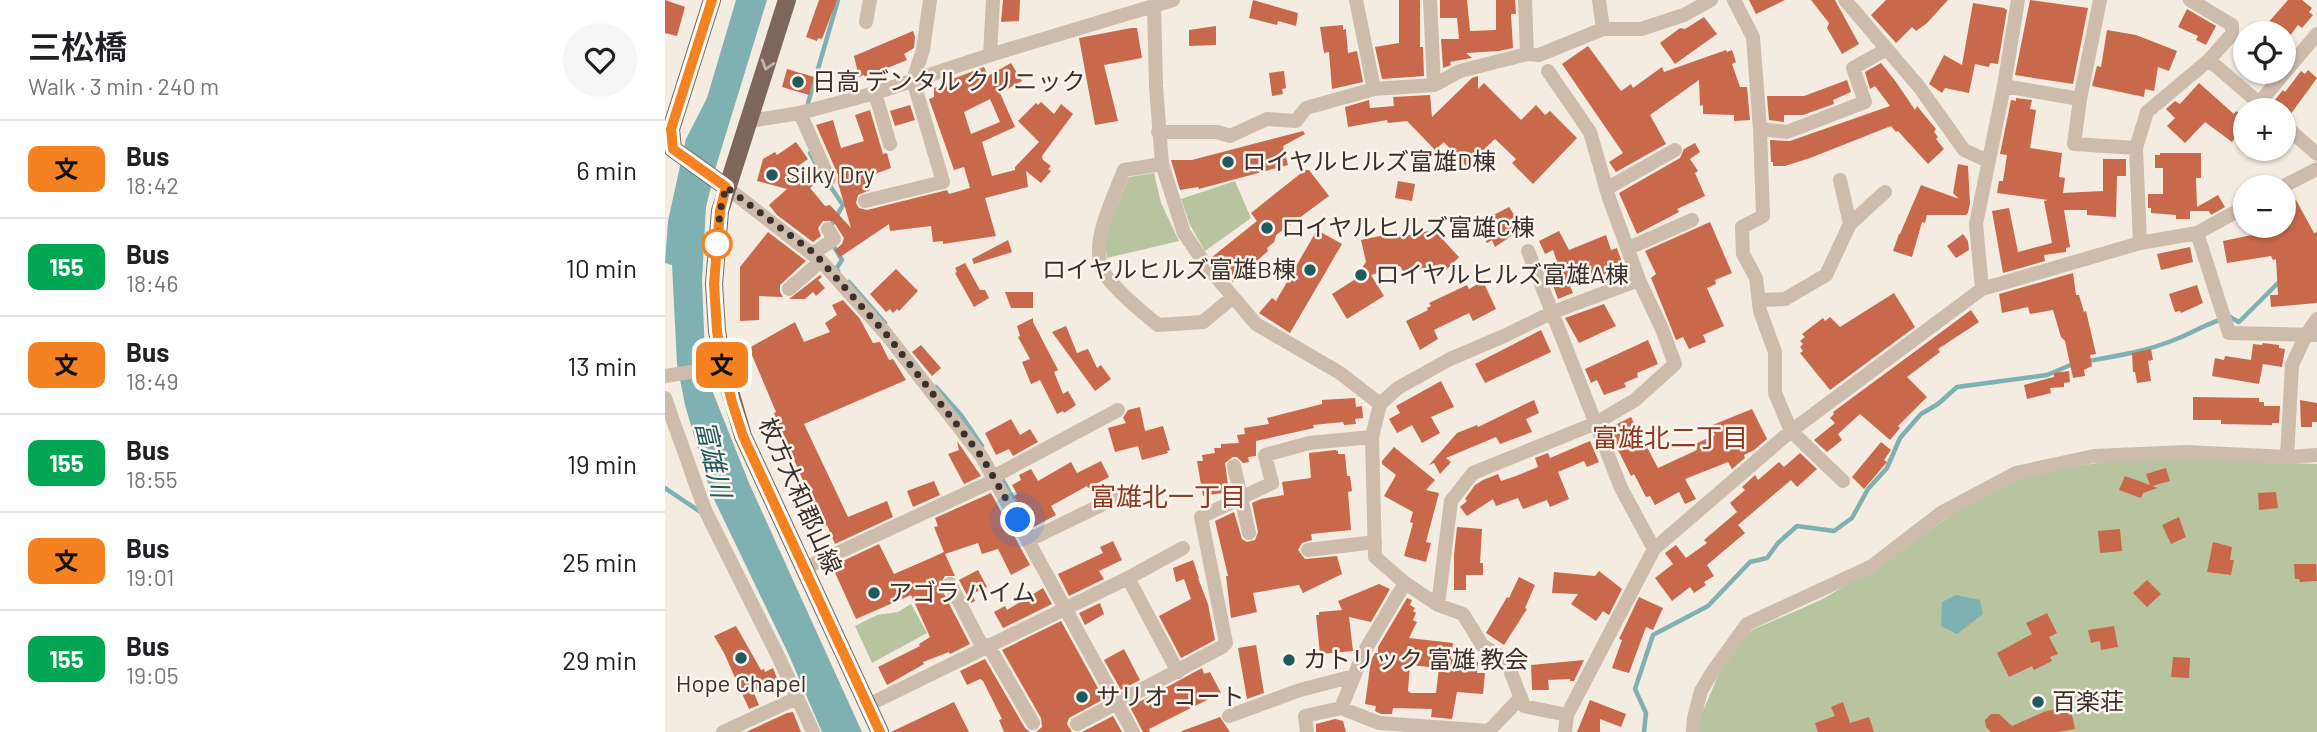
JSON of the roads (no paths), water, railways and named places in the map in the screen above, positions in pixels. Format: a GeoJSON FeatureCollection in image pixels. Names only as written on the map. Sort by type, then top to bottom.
{"type":"FeatureCollection","features":[{"type":"Feature","properties":{"kind":"main road"},"geometry":{"type":"LineString","coordinates":[[712,0],[669,117],[669,147],[721,184]]}},
{"type":"Feature","properties":{"kind":"main road","name":"枚方大和郡山線"},"geometry":{"type":"LineString","coordinates":[[787,0],[749,121],[721,184],[714,284],[715,368],[743,436],[880,732]]}},
{"type":"Feature","properties":{"kind":"street"},"geometry":{"type":"LineString","coordinates":[[866,22],[870,0]]}},
{"type":"Feature","properties":{"kind":"street"},"geometry":{"type":"LineString","coordinates":[[865,201],[943,182],[913,79],[923,50],[930,0]]}},
{"type":"Feature","properties":{"kind":"street"},"geometry":{"type":"LineString","coordinates":[[990,55],[993,0]]}},
{"type":"Feature","properties":{"kind":"street"},"geometry":{"type":"LineString","coordinates":[[749,121],[800,113],[875,93],[1173,0]]}},
{"type":"Feature","properties":{"kind":"street"},"geometry":{"type":"LineString","coordinates":[[1356,0],[1374,89]]}},
{"type":"Feature","properties":{"kind":"street"},"geometry":{"type":"LineString","coordinates":[[1430,0],[1434,85]]}},
{"type":"Feature","properties":{"kind":"street"},"geometry":{"type":"LineString","coordinates":[[1525,0],[1527,54]]}},
{"type":"Feature","properties":{"kind":"street"},"geometry":{"type":"LineString","coordinates":[[1599,0],[1603,29]]}},
{"type":"Feature","properties":{"kind":"street"},"geometry":{"type":"LineString","coordinates":[[1158,132],[1217,132],[1230,136],[1267,118],[1296,121],[1306,108],[1374,89],[1434,85],[1460,71],[1527,54],[1539,55],[1603,29],[1641,29],[1684,15],[1711,0]]}},
{"type":"Feature","properties":{"kind":"street"},"geometry":{"type":"LineString","coordinates":[[1734,0],[1753,37],[1760,129],[1763,216],[1742,227],[1743,254],[1756,278],[1761,311],[1775,352],[1775,393],[1791,430],[1843,481]]}},
{"type":"Feature","properties":{"kind":"street"},"geometry":{"type":"LineString","coordinates":[[1845,0],[1920,88],[1964,149],[1988,161]]}},
{"type":"Feature","properties":{"kind":"street"},"geometry":{"type":"LineString","coordinates":[[1982,289],[1976,224],[2018,0]]}},
{"type":"Feature","properties":{"kind":"street"},"geometry":{"type":"LineString","coordinates":[[2100,0],[2074,144],[2136,148]]}},
{"type":"Feature","properties":{"kind":"street"},"geometry":{"type":"LineString","coordinates":[[2140,243],[2136,148],[2147,112],[2209,60],[2232,34],[2232,24],[2190,0]]}},
{"type":"Feature","properties":{"kind":"street"},"geometry":{"type":"LineString","coordinates":[[1154,5],[1158,132],[1162,164],[1184,233],[1205,264],[1256,324],[1340,373],[1380,404]]}},
{"type":"Feature","properties":{"kind":"street"},"geometry":{"type":"LineString","coordinates":[[2270,98],[2317,34]]}},
{"type":"Feature","properties":{"kind":"street"},"geometry":{"type":"LineString","coordinates":[[1760,129],[1787,132],[1865,102],[1853,68],[1887,50]]}},
{"type":"Feature","properties":{"kind":"street"},"geometry":{"type":"LineString","coordinates":[[2209,60],[2253,98]]}},
{"type":"Feature","properties":{"kind":"street"},"geometry":{"type":"LineString","coordinates":[[1438,605],[1451,501],[1472,473],[1595,423],[1635,400],[1675,364],[1663,328],[1639,280],[1606,189],[1590,132],[1548,71]]}},
{"type":"Feature","properties":{"kind":"street"},"geometry":{"type":"LineString","coordinates":[[2004,86],[2080,99]]}},
{"type":"Feature","properties":{"kind":"street"},"geometry":{"type":"LineString","coordinates":[[875,93],[890,144]]}},
{"type":"Feature","properties":{"kind":"street"},"geometry":{"type":"LineString","coordinates":[[800,113],[829,179]]}},
{"type":"Feature","properties":{"kind":"street"},"geometry":{"type":"LineString","coordinates":[[2296,136],[2317,154]]}},
{"type":"Feature","properties":{"kind":"street"},"geometry":{"type":"LineString","coordinates":[[1606,189],[1675,149]]}},
{"type":"Feature","properties":{"kind":"street"},"geometry":{"type":"LineString","coordinates":[[1162,164],[1124,170],[1099,236],[1102,270],[1134,305],[1158,325],[1203,322],[1233,297]]}},
{"type":"Feature","properties":{"kind":"street"},"geometry":{"type":"LineString","coordinates":[[2296,180],[2317,169]]}},
{"type":"Feature","properties":{"kind":"street"},"geometry":{"type":"LineString","coordinates":[[1840,180],[1850,224]]}},
{"type":"Feature","properties":{"kind":"street"},"geometry":{"type":"LineString","coordinates":[[721,184],[817,257],[887,335],[960,428],[994,478],[1133,732]]}},
{"type":"Feature","properties":{"kind":"street"},"geometry":{"type":"LineString","coordinates":[[1761,300],[1785,299],[1826,275],[1850,224],[1885,192]]}},
{"type":"Feature","properties":{"kind":"street"},"geometry":{"type":"LineString","coordinates":[[1565,732],[1567,715],[1654,549],[1791,430],[1982,289],[2140,243],[2197,233],[2233,214]]}},
{"type":"Feature","properties":{"kind":"street"},"geometry":{"type":"LineString","coordinates":[[1629,248],[1692,220]]}},
{"type":"Feature","properties":{"kind":"street"},"geometry":{"type":"LineString","coordinates":[[789,289],[834,239],[828,229]]}},
{"type":"Feature","properties":{"kind":"street"},"geometry":{"type":"LineString","coordinates":[[2197,233],[2229,333],[2311,335]]}},
{"type":"Feature","properties":{"kind":"street"},"geometry":{"type":"LineString","coordinates":[[1528,251],[1621,488],[1654,549]]}},
{"type":"Feature","properties":{"kind":"street"},"geometry":{"type":"LineString","coordinates":[[1567,715],[1524,706],[1506,660],[1482,645],[1463,614],[1438,605],[1405,583],[1375,557],[1372,437],[1380,404],[1398,388],[1450,359],[1553,312],[1639,280]]}},
{"type":"Feature","properties":{"kind":"street"},"geometry":{"type":"LineString","coordinates":[[2287,457],[2292,365],[2317,320]]}},
{"type":"Feature","properties":{"kind":"street"},"geometry":{"type":"LineString","coordinates":[[668,375],[715,368]]}},
{"type":"Feature","properties":{"kind":"street"},"geometry":{"type":"LineString","coordinates":[[665,398],[705,510],[813,732]]}},
{"type":"Feature","properties":{"kind":"street"},"geometry":{"type":"LineString","coordinates":[[805,568],[994,478],[1118,410]]}},
{"type":"Feature","properties":{"kind":"street"},"geometry":{"type":"LineString","coordinates":[[1077,724],[1178,672],[1226,643],[1201,517],[1272,483],[1265,455],[1308,443],[1372,437]]}},
{"type":"Feature","properties":{"kind":"street"},"geometry":{"type":"LineString","coordinates":[[1693,732],[1702,691],[1747,624],[1872,566],[1941,513],[2016,473],[2094,456],[2186,452],[2287,457],[2317,455]]}},
{"type":"Feature","properties":{"kind":"street"},"geometry":{"type":"LineString","coordinates":[[1234,466],[1249,533]]}},
{"type":"Feature","properties":{"kind":"street"},"geometry":{"type":"LineString","coordinates":[[1029,540],[1122,495]]}},
{"type":"Feature","properties":{"kind":"street"},"geometry":{"type":"LineString","coordinates":[[1308,550],[1375,542]]}},
{"type":"Feature","properties":{"kind":"street"},"geometry":{"type":"LineString","coordinates":[[868,705],[1128,578],[1183,548]]}},
{"type":"Feature","properties":{"kind":"street"},"geometry":{"type":"LineString","coordinates":[[1128,578],[1178,672]]}},
{"type":"Feature","properties":{"kind":"street"},"geometry":{"type":"LineString","coordinates":[[1341,708],[1364,652],[1405,583]]}},
{"type":"Feature","properties":{"kind":"street"},"geometry":{"type":"LineString","coordinates":[[950,584],[1033,723]]}},
{"type":"Feature","properties":{"kind":"street"},"geometry":{"type":"LineString","coordinates":[[1229,716],[1300,690],[1354,676]]}},
{"type":"Feature","properties":{"kind":"street"},"geometry":{"type":"LineString","coordinates":[[1307,732],[1305,716],[1341,708],[1379,723],[1489,731],[1521,697]]}},
{"type":"Feature","properties":{"kind":"street"},"geometry":{"type":"LineString","coordinates":[[723,732],[797,698]]}},
{"type":"Feature","properties":{"kind":"water","name":"富雄川"},"geometry":{"type":"Polygon","coordinates":[[[736,0],[767,0],[706,207],[702,281],[705,355],[710,385],[749,483],[862,732],[822,732],[788,653],[711,493],[685,405],[677,364],[672,265],[665,263],[668,221],[686,139],[707,98],[736,0]]]}},
{"type":"Feature","properties":{"kind":"water"},"geometry":{"type":"Polygon","coordinates":[[[1956,595],[1980,600],[1983,614],[1957,634],[1941,626],[1942,602],[1956,595]]]}},
{"type":"Feature","properties":{"kind":"waterway"},"geometry":{"type":"LineString","coordinates":[[808,103],[838,0]]}},
{"type":"Feature","properties":{"kind":"waterway"},"geometry":{"type":"LineString","coordinates":[[810,153],[819,170]]}},
{"type":"Feature","properties":{"kind":"waterway"},"geometry":{"type":"LineString","coordinates":[[828,183],[843,205],[832,224]]}},
{"type":"Feature","properties":{"kind":"waterway"},"geometry":{"type":"LineString","coordinates":[[833,245],[842,260],[836,269],[838,271]]}},
{"type":"Feature","properties":{"kind":"waterway"},"geometry":{"type":"LineString","coordinates":[[849,282],[885,323]]}},
{"type":"Feature","properties":{"kind":"waterway"},"geometry":{"type":"LineString","coordinates":[[2088,361],[2153,347],[2230,317],[2239,322],[2279,282]]}},
{"type":"Feature","properties":{"kind":"waterway"},"geometry":{"type":"LineString","coordinates":[[1644,732],[1646,713],[1635,689],[1653,635],[1708,606],[1750,562],[1767,558],[1778,543],[1797,526],[1834,531],[1852,518],[1868,489],[1887,468],[1900,438],[1921,414],[1938,404],[1957,387],[2047,375],[2073,364]]}},
{"type":"Feature","properties":{"kind":"waterway"},"geometry":{"type":"LineString","coordinates":[[936,387],[961,415],[982,446]]}},
{"type":"Feature","properties":{"kind":"waterway"},"geometry":{"type":"LineString","coordinates":[[1000,475],[1033,535]]}},
{"type":"Feature","properties":{"kind":"waterway","name":"富雄川"},"geometry":{"type":"LineString","coordinates":[[665,488],[702,513]]}},
{"type":"Feature","properties":{"kind":"place","name":"日高 デンタル クリニック"},"geometry":{"type":"Point","coordinates":[798,82]}},
{"type":"Feature","properties":{"kind":"place","name":"ロイヤルヒルズ富雄D棟"},"geometry":{"type":"Point","coordinates":[1228,162]}},
{"type":"Feature","properties":{"kind":"place","name":"Silky Dry"},"geometry":{"type":"Point","coordinates":[772,175]}},
{"type":"Feature","properties":{"kind":"place","name":"ロイヤルヒルズ富雄C棟"},"geometry":{"type":"Point","coordinates":[1267,228]}},
{"type":"Feature","properties":{"kind":"place","name":"ロイヤルヒルズ富雄B棟"},"geometry":{"type":"Point","coordinates":[1310,270]}},
{"type":"Feature","properties":{"kind":"place","name":"ロイヤルヒルズ富雄A棟"},"geometry":{"type":"Point","coordinates":[1361,275]}},
{"type":"Feature","properties":{"kind":"place","name":"アゴラ ハイム"},"geometry":{"type":"Point","coordinates":[874,593]}},
{"type":"Feature","properties":{"kind":"place","name":"Hope Chapel"},"geometry":{"type":"Point","coordinates":[741,658]}},
{"type":"Feature","properties":{"kind":"place","name":"カトリック 富雄 教会"},"geometry":{"type":"Point","coordinates":[1289,660]}},
{"type":"Feature","properties":{"kind":"place","name":"サリオ コート"},"geometry":{"type":"Point","coordinates":[1082,697]}},
{"type":"Feature","properties":{"kind":"place","name":"百楽荘"},"geometry":{"type":"Point","coordinates":[2038,702]}},
{"type":"Feature","properties":{"kind":"district","name":"富雄北二丁目"},"geometry":{"type":"Point","coordinates":[1670,438]}},
{"type":"Feature","properties":{"kind":"district","name":"富雄北一丁目"},"geometry":{"type":"Point","coordinates":[1168,497]}}]}
